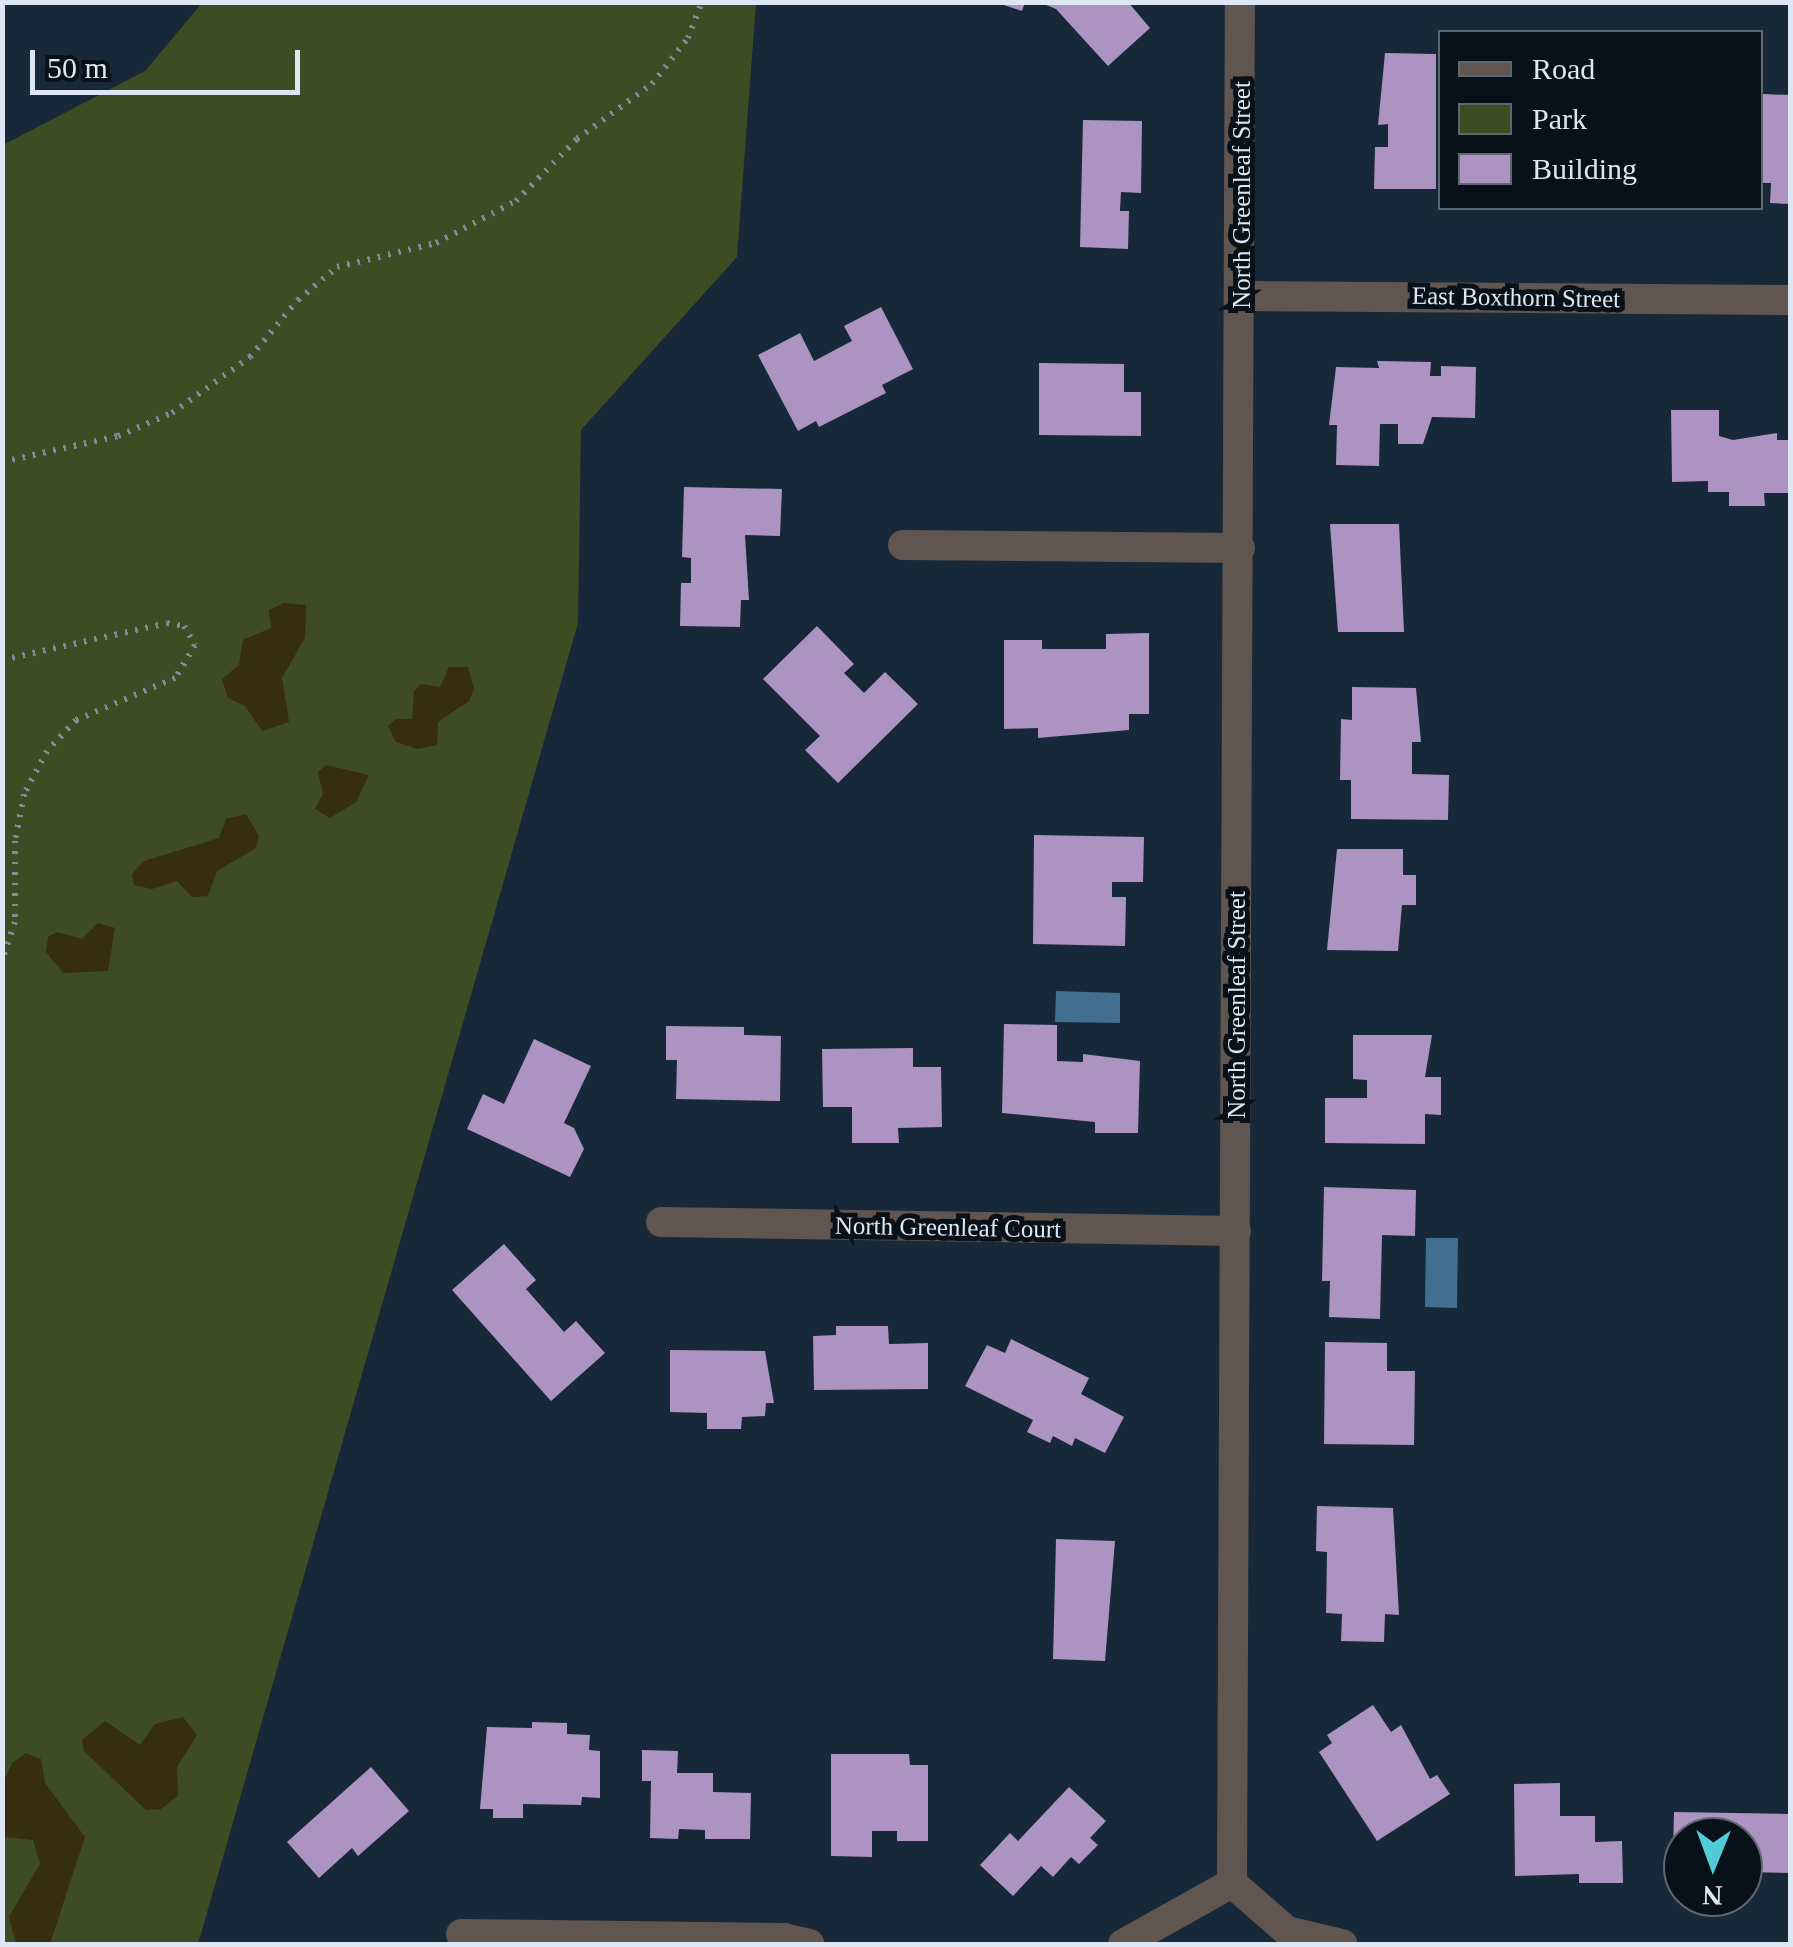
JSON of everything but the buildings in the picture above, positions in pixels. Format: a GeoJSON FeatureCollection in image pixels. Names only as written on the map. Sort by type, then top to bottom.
{"type":"FeatureCollection","features":[{"type":"Feature","properties":{"kind":"street","name":"North Greenleaf Street"},"geometry":{"type":"LineString","coordinates":[[1232,1883],[1242,296],[1240,2]]}},
{"type":"Feature","properties":{"kind":"street","name":"East Boxthorn Street"},"geometry":{"type":"LineString","coordinates":[[1242,296],[1790,300]]}},
{"type":"Feature","properties":{"kind":"street"},"geometry":{"type":"LineString","coordinates":[[904,544],[1240,548]]}},
{"type":"Feature","properties":{"kind":"street","name":"North Greenleaf Court"},"geometry":{"type":"LineString","coordinates":[[661,1222],[1236,1231]]}},
{"type":"Feature","properties":{"kind":"street"},"geometry":{"type":"LineString","coordinates":[[1123,1944],[1232,1883],[1287,1931],[1342,1944]]}},
{"type":"Feature","properties":{"kind":"street"},"geometry":{"type":"LineString","coordinates":[[461,1934],[784,1938],[809,1944]]}},
{"type":"Feature","properties":{"kind":"path"},"geometry":{"type":"LineString","coordinates":[[2,462],[118,436],[172,413],[250,357],[298,300],[337,267],[436,243],[516,202],[577,139],[652,84],[688,38],[702,2]]}},
{"type":"Feature","properties":{"kind":"path"},"geometry":{"type":"LineString","coordinates":[[2,660],[167,623],[184,626],[195,645],[175,678],[76,720],[47,752],[24,794],[15,842],[15,922],[2,960]]}},
{"type":"Feature","properties":{"kind":"green space"},"geometry":{"type":"Polygon","coordinates":[[[202,3],[756,3],[737,257],[581,430],[578,623],[198,1944],[3,1944],[3,145],[145,71],[202,3]]]}},
{"type":"Feature","properties":{"kind":"sand"},"geometry":{"type":"Polygon","coordinates":[[[284,603],[306,605],[305,638],[282,678],[289,722],[262,731],[245,706],[228,698],[222,679],[239,665],[243,640],[271,628],[269,610],[284,603]]]}},
{"type":"Feature","properties":{"kind":"sand"},"geometry":{"type":"Polygon","coordinates":[[[449,667],[468,667],[474,689],[469,701],[438,722],[437,745],[417,749],[396,742],[388,726],[396,719],[412,719],[414,691],[421,684],[440,687],[449,667]]]}},
{"type":"Feature","properties":{"kind":"sand"},"geometry":{"type":"Polygon","coordinates":[[[326,765],[369,775],[356,802],[330,818],[315,809],[323,794],[318,772],[326,765]]]}},
{"type":"Feature","properties":{"kind":"sand"},"geometry":{"type":"Polygon","coordinates":[[[246,814],[259,836],[256,848],[217,871],[208,896],[192,897],[177,881],[152,889],[134,885],[132,874],[144,861],[219,838],[226,819],[246,814]]]}},
{"type":"Feature","properties":{"kind":"sand"},"geometry":{"type":"Polygon","coordinates":[[[98,923],[115,928],[108,971],[63,973],[46,952],[48,937],[57,932],[82,939],[98,923]]]}},
{"type":"Feature","properties":{"kind":"sand"},"geometry":{"type":"Polygon","coordinates":[[[183,1717],[197,1735],[177,1767],[178,1796],[161,1809],[146,1810],[84,1751],[82,1740],[105,1721],[140,1745],[155,1724],[183,1717]]]}},
{"type":"Feature","properties":{"kind":"sand"},"geometry":{"type":"Polygon","coordinates":[[[26,1753],[41,1759],[45,1783],[85,1837],[50,1944],[16,1944],[9,1917],[40,1864],[33,1840],[3,1837],[3,1783],[12,1763],[26,1753]]]}},
{"type":"Feature","properties":{"kind":"water"},"geometry":{"type":"Polygon","coordinates":[[[1056,991],[1120,993],[1120,1023],[1055,1022],[1056,991]]]}},
{"type":"Feature","properties":{"kind":"water"},"geometry":{"type":"Polygon","coordinates":[[[1426,1238],[1458,1238],[1457,1308],[1425,1307],[1426,1238]]]}}]}
